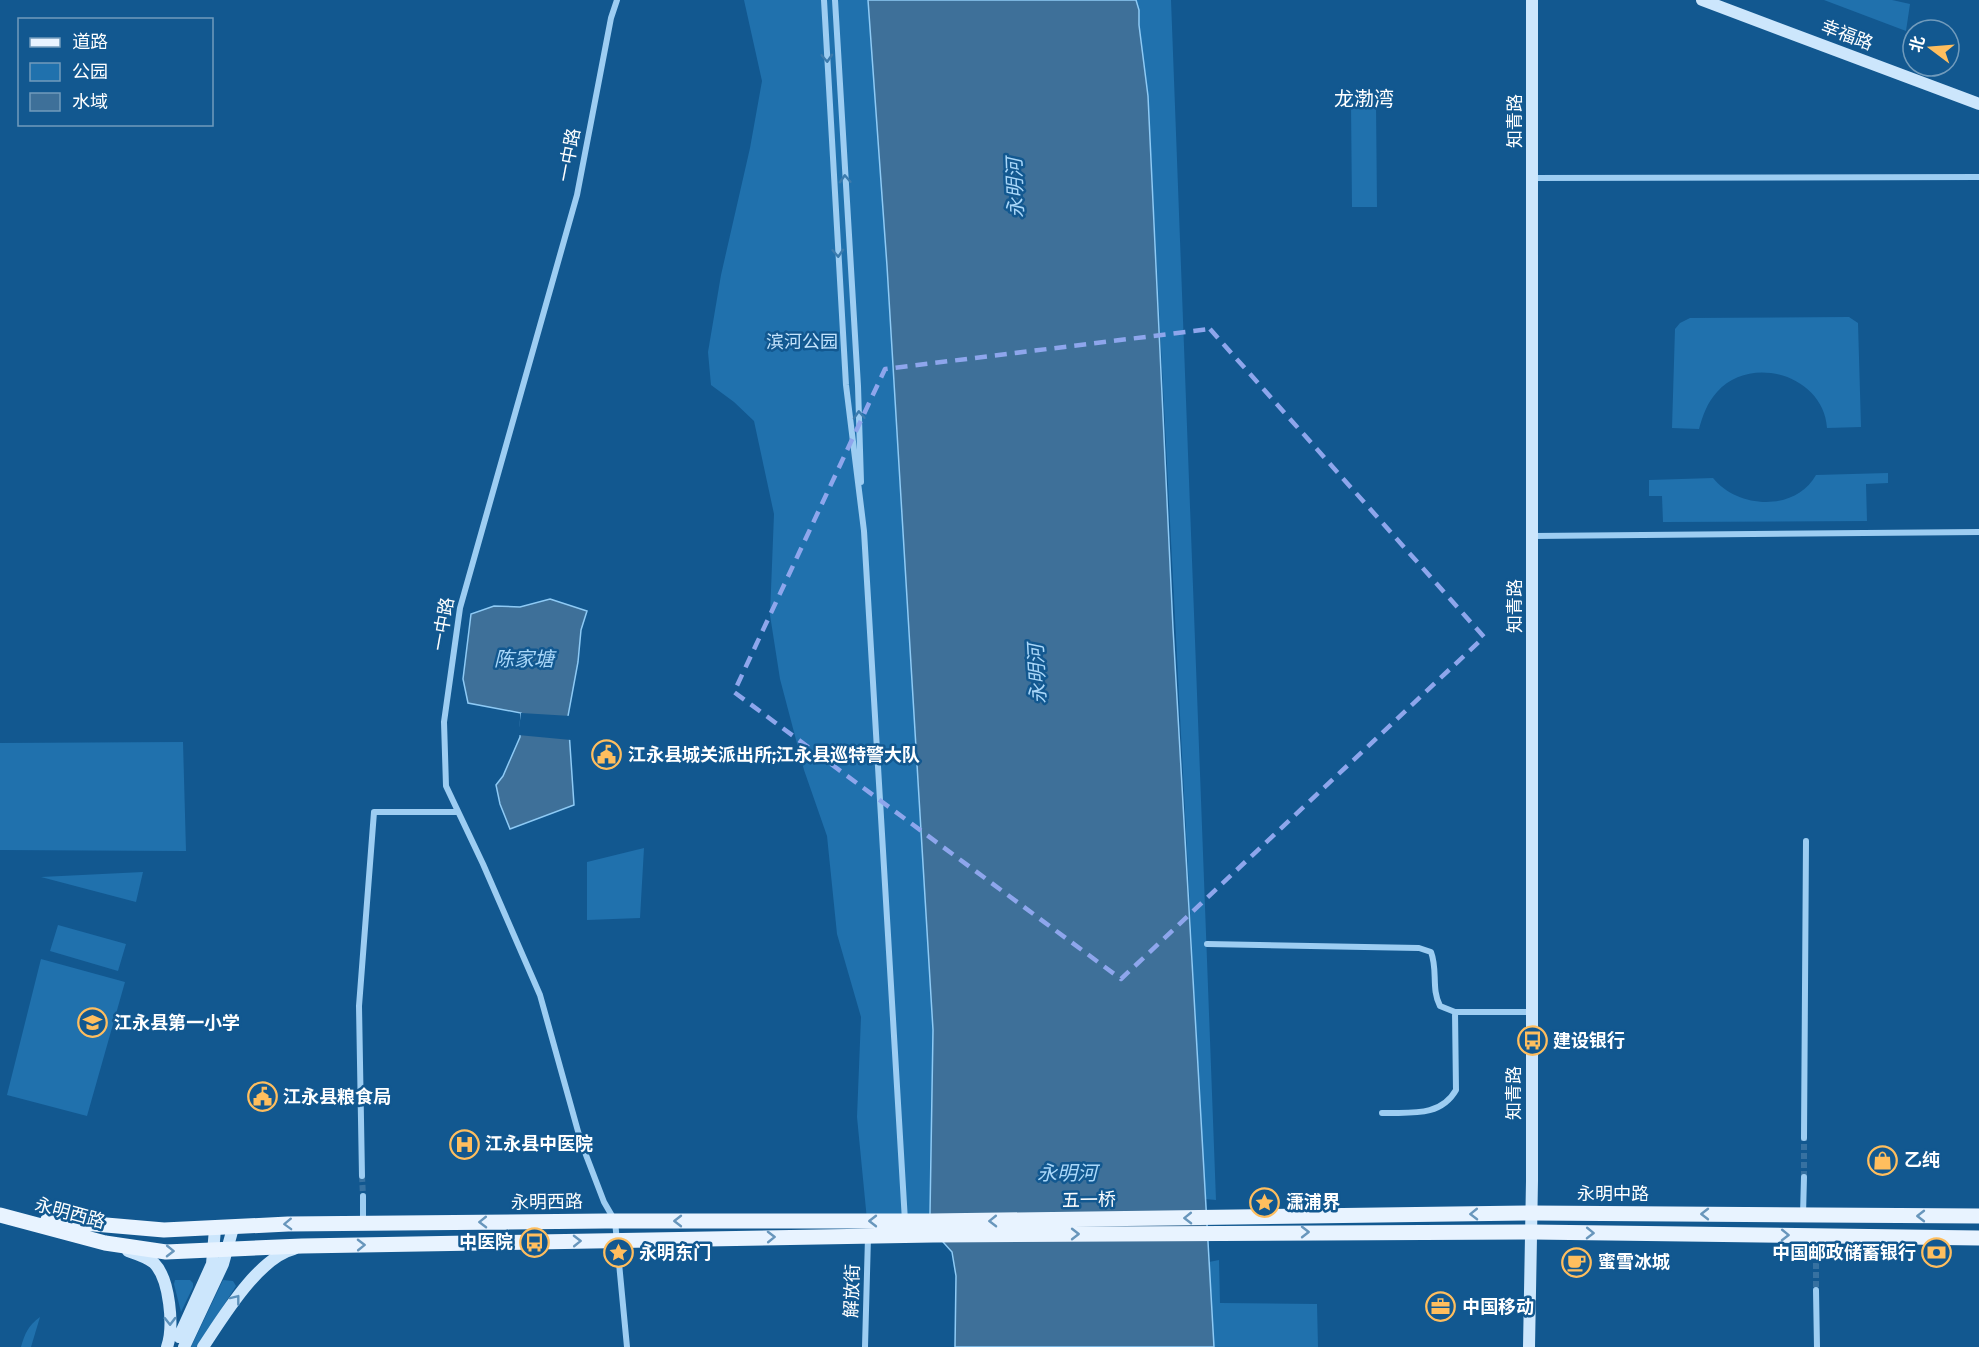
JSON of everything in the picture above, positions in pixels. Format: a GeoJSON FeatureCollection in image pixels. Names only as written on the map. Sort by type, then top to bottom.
{"type":"FeatureCollection","features":[{"type":"Feature","properties":{"kind":"main road","name":"知青路"},"geometry":{"type":"LineString","coordinates":[[1529,1347],[1532,1232],[1532,0]]}},
{"type":"Feature","properties":{"kind":"main road","name":"幸福路"},"geometry":{"type":"LineString","coordinates":[[1702,0],[1979,104]]}},
{"type":"Feature","properties":{"kind":"main road","name":"永明中路"},"geometry":{"type":"LineString","coordinates":[[1246,1225],[1532,1213],[1979,1216]]}},
{"type":"Feature","properties":{"kind":"main road","name":"永明西路"},"geometry":{"type":"LineString","coordinates":[[5,1216],[165,1230],[288,1224],[615,1221],[905,1221],[932,1228]]}},
{"type":"Feature","properties":{"kind":"main road","name":"永明西路"},"geometry":{"type":"LineString","coordinates":[[5,1216],[98,1241],[166,1251],[302,1246],[868,1236],[932,1228]]}},
{"type":"Feature","properties":{"kind":"main road","name":"五一桥"},"geometry":{"type":"LineString","coordinates":[[932,1228],[1246,1225]]}},
{"type":"Feature","properties":{"kind":"main road"},"geometry":{"type":"LineString","coordinates":[[1246,1225],[1532,1232],[1979,1238]]}},
{"type":"Feature","properties":{"kind":"main road"},"geometry":{"type":"LineString","coordinates":[[184,1347],[223,1264],[215,1228]]}},
{"type":"Feature","properties":{"kind":"main road"},"geometry":{"type":"LineString","coordinates":[[175,1347],[233,1228]]}},
{"type":"Feature","properties":{"kind":"main road"},"geometry":{"type":"LineString","coordinates":[[98,1241],[144,1257],[156,1265],[170,1305],[170,1338],[167,1347]]}},
{"type":"Feature","properties":{"kind":"main road"},"geometry":{"type":"LineString","coordinates":[[203,1347],[239,1294],[269,1262],[288,1250],[302,1246]]}},
{"type":"Feature","properties":{"kind":"street","name":"一中路"},"geometry":{"type":"LineString","coordinates":[[617,0],[611,18],[577,195],[460,608],[444,722],[446,786],[540,995],[581,1142],[604,1202],[615,1221],[627,1347]]}},
{"type":"Feature","properties":{"kind":"street"},"geometry":{"type":"LineString","coordinates":[[824,0],[844,362],[862,516]]}},
{"type":"Feature","properties":{"kind":"street"},"geometry":{"type":"LineString","coordinates":[[835,0],[858,386],[862,516],[905,1221]]}},
{"type":"Feature","properties":{"kind":"street"},"geometry":{"type":"LineString","coordinates":[[1533,178],[1979,177]]}},
{"type":"Feature","properties":{"kind":"street"},"geometry":{"type":"LineString","coordinates":[[1533,536],[1979,532]]}},
{"type":"Feature","properties":{"kind":"street"},"geometry":{"type":"LineString","coordinates":[[362,1176],[359,1006],[374,812],[458,812]]}},
{"type":"Feature","properties":{"kind":"street"},"geometry":{"type":"LineString","coordinates":[[1804,1138],[1806,841]]}},
{"type":"Feature","properties":{"kind":"street"},"geometry":{"type":"LineString","coordinates":[[1207,944],[1419,948],[1431,952],[1434,962],[1435,996],[1440,1006],[1455,1012],[1532,1012]]}},
{"type":"Feature","properties":{"kind":"street"},"geometry":{"type":"LineString","coordinates":[[1382,1113],[1427,1112],[1438,1109],[1451,1099],[1456,1090],[1455,1012]]}},
{"type":"Feature","properties":{"kind":"street"},"geometry":{"type":"LineString","coordinates":[[1803,1215],[1804,1177]]}},
{"type":"Feature","properties":{"kind":"street"},"geometry":{"type":"LineString","coordinates":[[363,1196],[363,1223]]}},
{"type":"Feature","properties":{"kind":"street","name":"解放街"},"geometry":{"type":"LineString","coordinates":[[865,1347],[868,1236]]}},
{"type":"Feature","properties":{"kind":"street"},"geometry":{"type":"LineString","coordinates":[[1815,1236],[1816,1254]]}},
{"type":"Feature","properties":{"kind":"street"},"geometry":{"type":"LineString","coordinates":[[1816,1290],[1817,1347]]}},
{"type":"Feature","properties":{"kind":"highlighted area"},"geometry":{"type":"Polygon","coordinates":[[[1210,329],[1484,637],[1121,979],[734,692],[885,369],[1210,329]]]}},
{"type":"Feature","properties":{"kind":"green space","name":"滨河公园"},"geometry":{"type":"Polygon","coordinates":[[[744,0],[868,0],[887,266],[933,1030],[932,1221],[867,1220],[857,1117],[861,1017],[837,934],[827,836],[804,770],[780,679],[770,615],[774,514],[754,421],[711,385],[708,352],[721,275],[750,148],[762,81],[744,0]]]}},
{"type":"Feature","properties":{"kind":"green space"},"geometry":{"type":"Polygon","coordinates":[[[1136,0],[1171,0],[1216,1200],[1205,1199],[1148,96],[1136,0]]]}},
{"type":"Feature","properties":{"kind":"green space"},"geometry":{"type":"Polygon","coordinates":[[[1824,0],[1892,0],[1910,4],[1908,18],[1901,18],[1901,29],[1824,0]]]}},
{"type":"Feature","properties":{"kind":"green space"},"geometry":{"type":"Polygon","coordinates":[[[1351,104],[1376,104],[1377,207],[1352,207],[1351,104]]]}},
{"type":"Feature","properties":{"kind":"green space"},"geometry":{"type":"Polygon","coordinates":[[[1849,317],[1858,323],[1861,427],[1827,428],[1823,410],[1813,395],[1800,383],[1784,376],[1766,373],[1748,374],[1731,380],[1711,400],[1699,429],[1672,428],[1675,329],[1680,323],[1690,318],[1849,317]]]}},
{"type":"Feature","properties":{"kind":"green space"},"geometry":{"type":"Polygon","coordinates":[[[1888,473],[1888,483],[1866,484],[1867,521],[1663,522],[1662,496],[1649,496],[1649,480],[1713,478],[1737,496],[1766,502],[1795,495],[1807,487],[1816,475],[1888,473]]]}},
{"type":"Feature","properties":{"kind":"green space"},"geometry":{"type":"Polygon","coordinates":[[[183,742],[186,851],[0,850],[0,743],[183,742]]]}},
{"type":"Feature","properties":{"kind":"green space"},"geometry":{"type":"Polygon","coordinates":[[[644,848],[640,918],[587,920],[587,862],[644,848]]]}},
{"type":"Feature","properties":{"kind":"green space"},"geometry":{"type":"Polygon","coordinates":[[[143,872],[136,902],[41,877],[143,872]]]}},
{"type":"Feature","properties":{"kind":"green space"},"geometry":{"type":"Polygon","coordinates":[[[58,925],[126,944],[118,971],[50,951],[58,925]]]}},
{"type":"Feature","properties":{"kind":"green space"},"geometry":{"type":"Polygon","coordinates":[[[41,959],[125,982],[87,1116],[7,1095],[41,959]]]}},
{"type":"Feature","properties":{"kind":"green space"},"geometry":{"type":"Polygon","coordinates":[[[1219,1260],[1220,1303],[1317,1304],[1318,1347],[1213,1347],[1209,1262],[1219,1260]]]}},
{"type":"Feature","properties":{"kind":"green space"},"geometry":{"type":"Polygon","coordinates":[[[175,1280],[190,1280],[193,1283],[181,1312],[174,1284],[175,1280]]]}},
{"type":"Feature","properties":{"kind":"green space"},"geometry":{"type":"Polygon","coordinates":[[[223,1280],[233,1281],[236,1286],[197,1347],[191,1347],[223,1280]]]}},
{"type":"Feature","properties":{"kind":"green space"},"geometry":{"type":"Polygon","coordinates":[[[40,1317],[31,1347],[21,1347],[28,1330],[40,1317]]]}},
{"type":"Feature","properties":{"kind":"water","name":"永明河"},"geometry":{"type":"Polygon","coordinates":[[[868,0],[1136,0],[1139,10],[1148,96],[1173,628],[1214,1347],[955,1347],[956,1276],[952,1252],[935,1233],[930,1214],[933,1030],[887,266],[868,0]]]}},
{"type":"Feature","properties":{"kind":"water","name":"陈家塘"},"geometry":{"type":"Polygon","coordinates":[[[550,599],[587,611],[581,630],[578,662],[568,716],[574,805],[510,829],[500,804],[496,785],[503,776],[520,737],[521,713],[468,703],[463,679],[471,614],[494,606],[520,607],[550,599]]]}},
{"type":"Feature","properties":{"kind":"pier"},"geometry":{"type":"Polygon","coordinates":[[[521,713],[571,716],[571,740],[518,735],[521,713]]]}},
{"type":"Feature","properties":{"kind":"tunnel"},"geometry":{"type":"LineString","coordinates":[[1804,1138],[1804,1177]]}},
{"type":"Feature","properties":{"kind":"tunnel"},"geometry":{"type":"LineString","coordinates":[[362,1176],[363,1196]]}},
{"type":"Feature","properties":{"kind":"tunnel"},"geometry":{"type":"LineString","coordinates":[[1816,1254],[1816,1290]]}},
{"type":"Feature","properties":{"kind":"place","name":"江永县城关派出所;江永县巡特警大队"},"geometry":{"type":"Point","coordinates":[607,755]}},
{"type":"Feature","properties":{"kind":"place","name":"江永县第一小学"},"geometry":{"type":"Point","coordinates":[93,1023]}},
{"type":"Feature","properties":{"kind":"place","name":"建设银行"},"geometry":{"type":"Point","coordinates":[1532,1041]}},
{"type":"Feature","properties":{"kind":"place","name":"江永县粮食局"},"geometry":{"type":"Point","coordinates":[262,1097]}},
{"type":"Feature","properties":{"kind":"place","name":"江永县中医院"},"geometry":{"type":"Point","coordinates":[464,1144]}},
{"type":"Feature","properties":{"kind":"place","name":"乙纯"},"geometry":{"type":"Point","coordinates":[1883,1160]}},
{"type":"Feature","properties":{"kind":"place","name":"潇浦界"},"geometry":{"type":"Point","coordinates":[1265,1202]}},
{"type":"Feature","properties":{"kind":"place","name":"中医院"},"geometry":{"type":"Point","coordinates":[534,1242]}},
{"type":"Feature","properties":{"kind":"place","name":"永明东门"},"geometry":{"type":"Point","coordinates":[618,1253]}},
{"type":"Feature","properties":{"kind":"place","name":"中国邮政储蓄银行"},"geometry":{"type":"Point","coordinates":[1937,1253]}},
{"type":"Feature","properties":{"kind":"place","name":"蜜雪冰城"},"geometry":{"type":"Point","coordinates":[1577,1262]}},
{"type":"Feature","properties":{"kind":"place","name":"中国移动"},"geometry":{"type":"Point","coordinates":[1441,1307]}},
{"type":"Feature","properties":{"kind":"district","name":"龙渤湾"},"geometry":{"type":"Point","coordinates":[1364,99]}}]}
